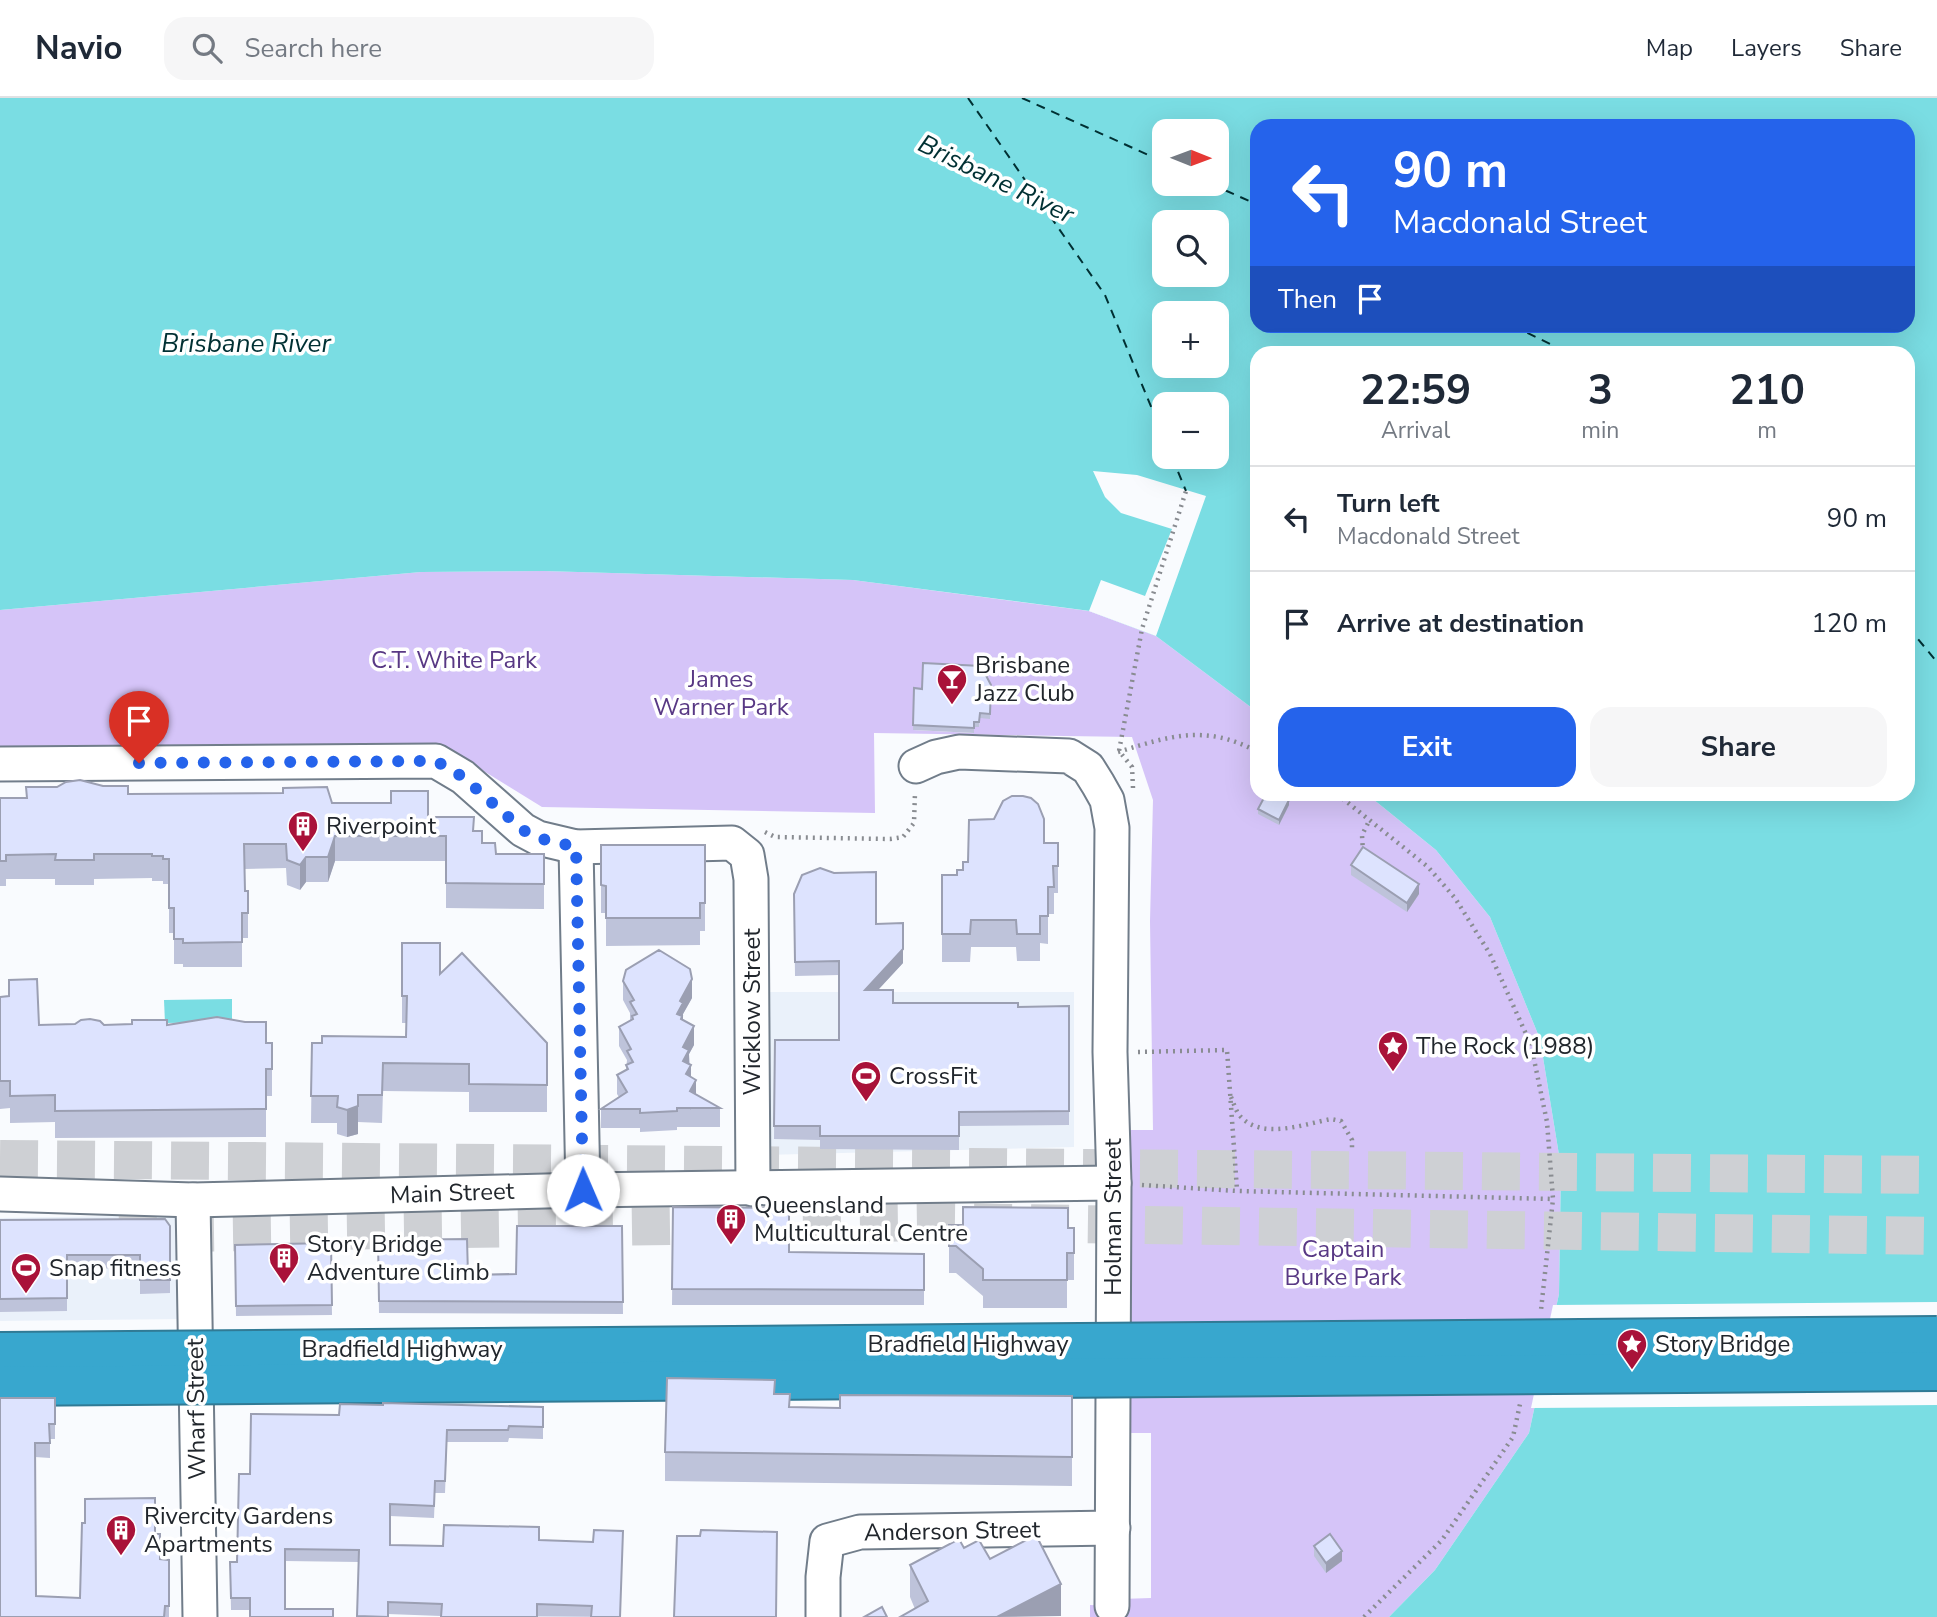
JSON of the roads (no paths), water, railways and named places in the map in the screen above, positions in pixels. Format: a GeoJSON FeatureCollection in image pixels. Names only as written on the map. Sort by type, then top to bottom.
{"type":"FeatureCollection","features":[{"type":"Feature","properties":{"kind":"highway","name":"Bradfield Highway"},"geometry":{"type":"LineString","coordinates":[[0,1352],[1937,1336]]}},
{"type":"Feature","properties":{"kind":"highway","name":"Bradfield Highway"},"geometry":{"type":"LineString","coordinates":[[0,1386],[1937,1371]]}},
{"type":"Feature","properties":{"kind":"street","name":"Holman Street"},"geometry":{"type":"LineString","coordinates":[[916,766],[936,757],[959,752],[1069,757],[1088,768],[1107,800],[1112,828],[1112,1606]]}},
{"type":"Feature","properties":{"kind":"street"},"geometry":{"type":"LineString","coordinates":[[0,764],[436,761],[463,777],[523,830],[538,838],[576,847],[583,1190]]}},
{"type":"Feature","properties":{"kind":"street","name":"Wicklow Street"},"geometry":{"type":"LineString","coordinates":[[576,847],[743,835],[751,879],[753,1189]]}},
{"type":"Feature","properties":{"kind":"street","name":"Main Street"},"geometry":{"type":"LineString","coordinates":[[0,1194],[193,1200],[583,1190],[1114,1183]]}},
{"type":"Feature","properties":{"kind":"street","name":"Wharf Street"},"geometry":{"type":"LineString","coordinates":[[193,1200],[200,1617]]}},
{"type":"Feature","properties":{"kind":"street","name":"Anderson Street"},"geometry":{"type":"LineString","coordinates":[[823,1617],[823,1577],[827,1541],[860,1532],[1112,1528]]}},
{"type":"Feature","properties":{"kind":"water","name":"Brisbane River"},"geometry":{"type":"Polygon","coordinates":[[[0,98],[1937,98],[1937,1617],[1389,1617],[1435,1570],[1529,1433],[1559,1294],[1561,1167],[1540,1039],[1490,917],[1436,850],[1375,801],[1915,801],[1915,346],[1250,346],[1250,706],[1156,636],[1090,611],[853,580],[544,571],[421,572],[0,610],[0,98]]]}},
{"type":"Feature","properties":{"kind":"water"},"geometry":{"type":"Polygon","coordinates":[[[232,999],[232,1022],[165,1023],[164,1000],[232,999]]]}},
{"type":"Feature","properties":{"kind":"tunnel"},"geometry":{"type":"LineString","coordinates":[[0,1159],[1937,1175]]}},
{"type":"Feature","properties":{"kind":"tunnel"},"geometry":{"type":"LineString","coordinates":[[119,1234],[935,1222],[1937,1236]]}},
{"type":"Feature","properties":{"kind":"place","name":"Brisbane Jazz Club"},"geometry":{"type":"Point","coordinates":[952,706]}},
{"type":"Feature","properties":{"kind":"place","name":"Riverpoint"},"geometry":{"type":"Point","coordinates":[303,853]}},
{"type":"Feature","properties":{"kind":"place","name":"The Rock (1988)"},"geometry":{"type":"Point","coordinates":[1393,1073]}},
{"type":"Feature","properties":{"kind":"place","name":"CrossFit"},"geometry":{"type":"Point","coordinates":[866,1103]}},
{"type":"Feature","properties":{"kind":"place","name":"Queensland Multicultural Centre"},"geometry":{"type":"Point","coordinates":[731,1246]}},
{"type":"Feature","properties":{"kind":"place","name":"Story Bridge Adventure Climb"},"geometry":{"type":"Point","coordinates":[284,1285]}},
{"type":"Feature","properties":{"kind":"place","name":"Snap fitness"},"geometry":{"type":"Point","coordinates":[26,1295]}},
{"type":"Feature","properties":{"kind":"place","name":"Story Bridge"},"geometry":{"type":"Point","coordinates":[1632,1371]}},
{"type":"Feature","properties":{"kind":"place","name":"Rivercity Gardens Apartments"},"geometry":{"type":"Point","coordinates":[121,1557]}},
{"type":"Feature","properties":{"kind":"park label","name":"C.T. White Park"},"geometry":{"type":"Point","coordinates":[454,660]}},
{"type":"Feature","properties":{"kind":"park label","name":"James Warner Park"},"geometry":{"type":"Point","coordinates":[721,693]}},
{"type":"Feature","properties":{"kind":"park label","name":"Captain Burke Park"},"geometry":{"type":"Point","coordinates":[1343,1263]}}]}
